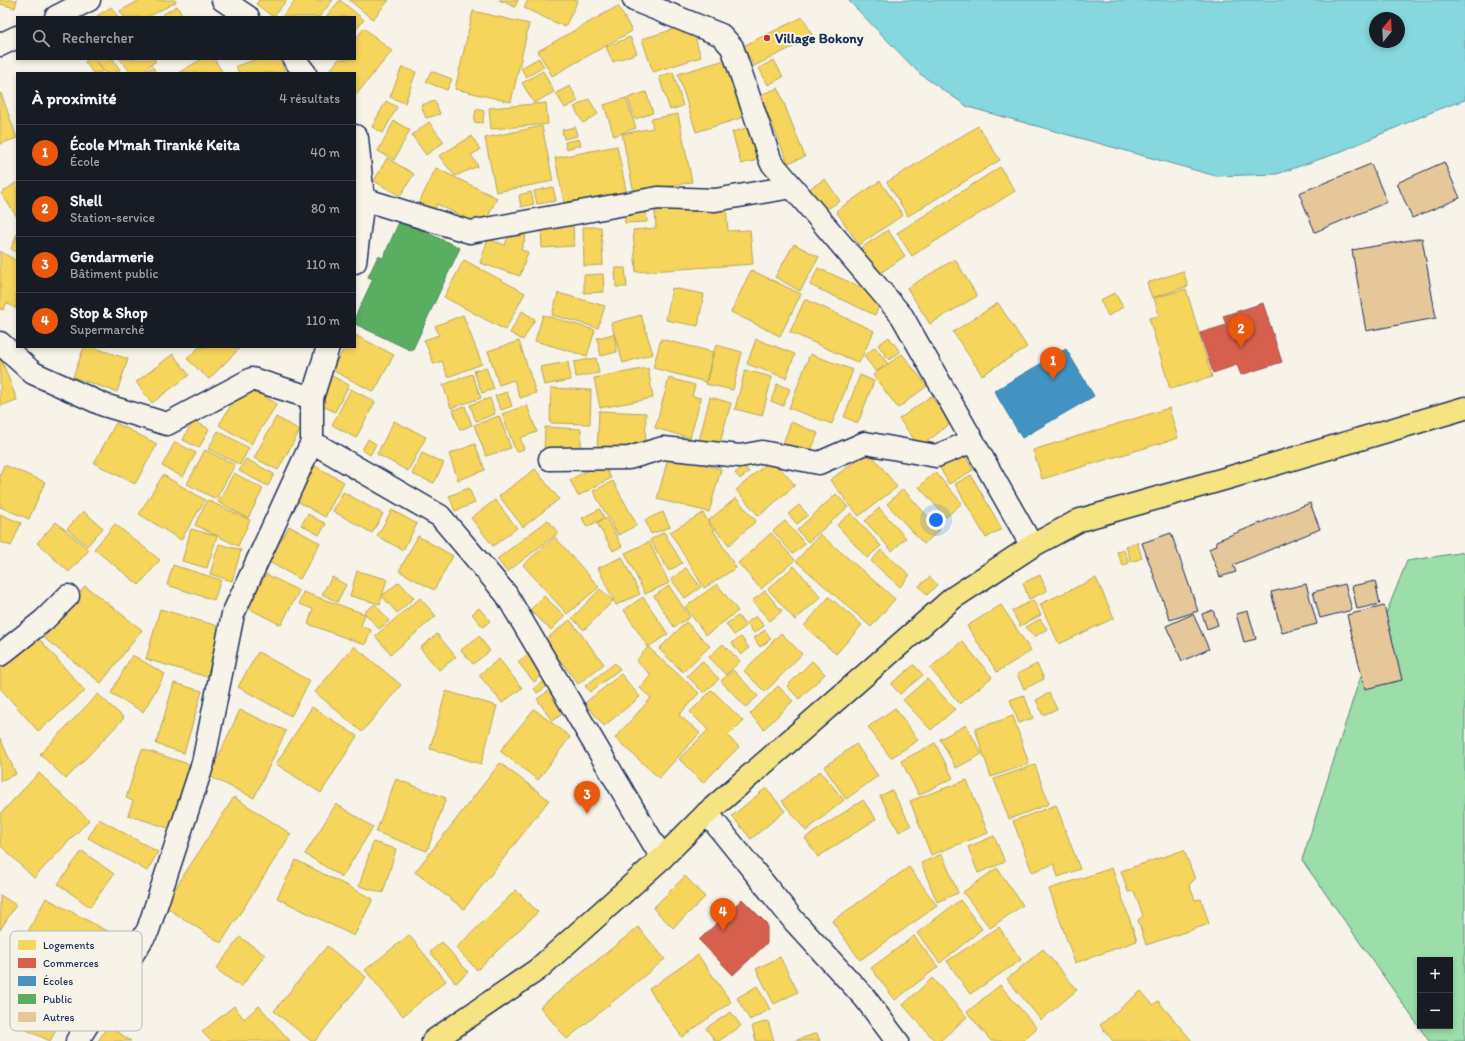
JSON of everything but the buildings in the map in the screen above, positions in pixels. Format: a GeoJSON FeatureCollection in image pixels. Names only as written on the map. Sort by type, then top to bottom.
{"type":"FeatureCollection","features":[{"type":"Feature","properties":{"kind":"main road"},"geometry":{"type":"LineString","coordinates":[[432,1041],[537,970],[662,858],[706,813],[953,598],[1032,546],[1080,520],[1465,408]]}},
{"type":"Feature","properties":{"kind":"street"},"geometry":{"type":"LineString","coordinates":[[58,16],[89,0]]}},
{"type":"Feature","properties":{"kind":"street"},"geometry":{"type":"LineString","coordinates":[[223,0],[247,16]]}},
{"type":"Feature","properties":{"kind":"street"},"geometry":{"type":"LineString","coordinates":[[634,0],[721,35],[732,47],[771,162],[902,316],[1032,546]]}},
{"type":"Feature","properties":{"kind":"street"},"geometry":{"type":"LineString","coordinates":[[0,45],[16,37]]}},
{"type":"Feature","properties":{"kind":"street"},"geometry":{"type":"LineString","coordinates":[[295,60],[304,72]]}},
{"type":"Feature","properties":{"kind":"street"},"geometry":{"type":"LineString","coordinates":[[356,137],[363,199],[356,254]]}},
{"type":"Feature","properties":{"kind":"street"},"geometry":{"type":"LineString","coordinates":[[363,199],[470,232],[658,198],[715,200],[792,187]]}},
{"type":"Feature","properties":{"kind":"street"},"geometry":{"type":"LineString","coordinates":[[0,343],[33,373],[104,405],[167,424],[252,379],[312,398]]}},
{"type":"Feature","properties":{"kind":"street"},"geometry":{"type":"LineString","coordinates":[[142,939],[148,930],[203,763],[233,614],[312,442],[312,398],[328,348]]}},
{"type":"Feature","properties":{"kind":"street"},"geometry":{"type":"LineString","coordinates":[[550,460],[629,458],[663,448],[740,456],[762,452],[819,463],[865,443],[936,456],[973,441]]}},
{"type":"Feature","properties":{"kind":"street"},"geometry":{"type":"LineString","coordinates":[[312,442],[440,516],[506,594],[662,858]]}},
{"type":"Feature","properties":{"kind":"street"},"geometry":{"type":"LineString","coordinates":[[0,655],[44,620],[68,596]]}},
{"type":"Feature","properties":{"kind":"street"},"geometry":{"type":"LineString","coordinates":[[706,813],[795,922],[865,998],[897,1041]]}},
{"type":"Feature","properties":{"kind":"street"},"geometry":{"type":"LineString","coordinates":[[77,1041],[83,1031]]}},
{"type":"Feature","properties":{"kind":"green space"},"geometry":{"type":"Polygon","coordinates":[[[1465,552],[1465,1041],[1429,1041],[1421,1029],[1453,1029],[1453,957],[1417,957],[1417,1024],[1302,860],[1357,687],[1407,561],[1465,552]]]}},
{"type":"Feature","properties":{"kind":"water"},"geometry":{"type":"Polygon","coordinates":[[[848,0],[1465,0],[1465,100],[1439,109],[1335,154],[1277,174],[1216,176],[968,107],[920,74],[848,0]]]}},
{"type":"Feature","properties":{"kind":"place","name":"Village Bokony"},"geometry":{"type":"Point","coordinates":[767,38]}},
{"type":"Feature","properties":{"kind":"place","name":"Shell"},"geometry":{"type":"Point","coordinates":[1241,348]}},
{"type":"Feature","properties":{"kind":"place","name":"École M'mah Tiranké Keita"},"geometry":{"type":"Point","coordinates":[1053,380]}},
{"type":"Feature","properties":{"kind":"place","name":"Gendarmerie"},"geometry":{"type":"Point","coordinates":[587,814]}},
{"type":"Feature","properties":{"kind":"place","name":"Stop & Shop"},"geometry":{"type":"Point","coordinates":[723,931]}}]}
